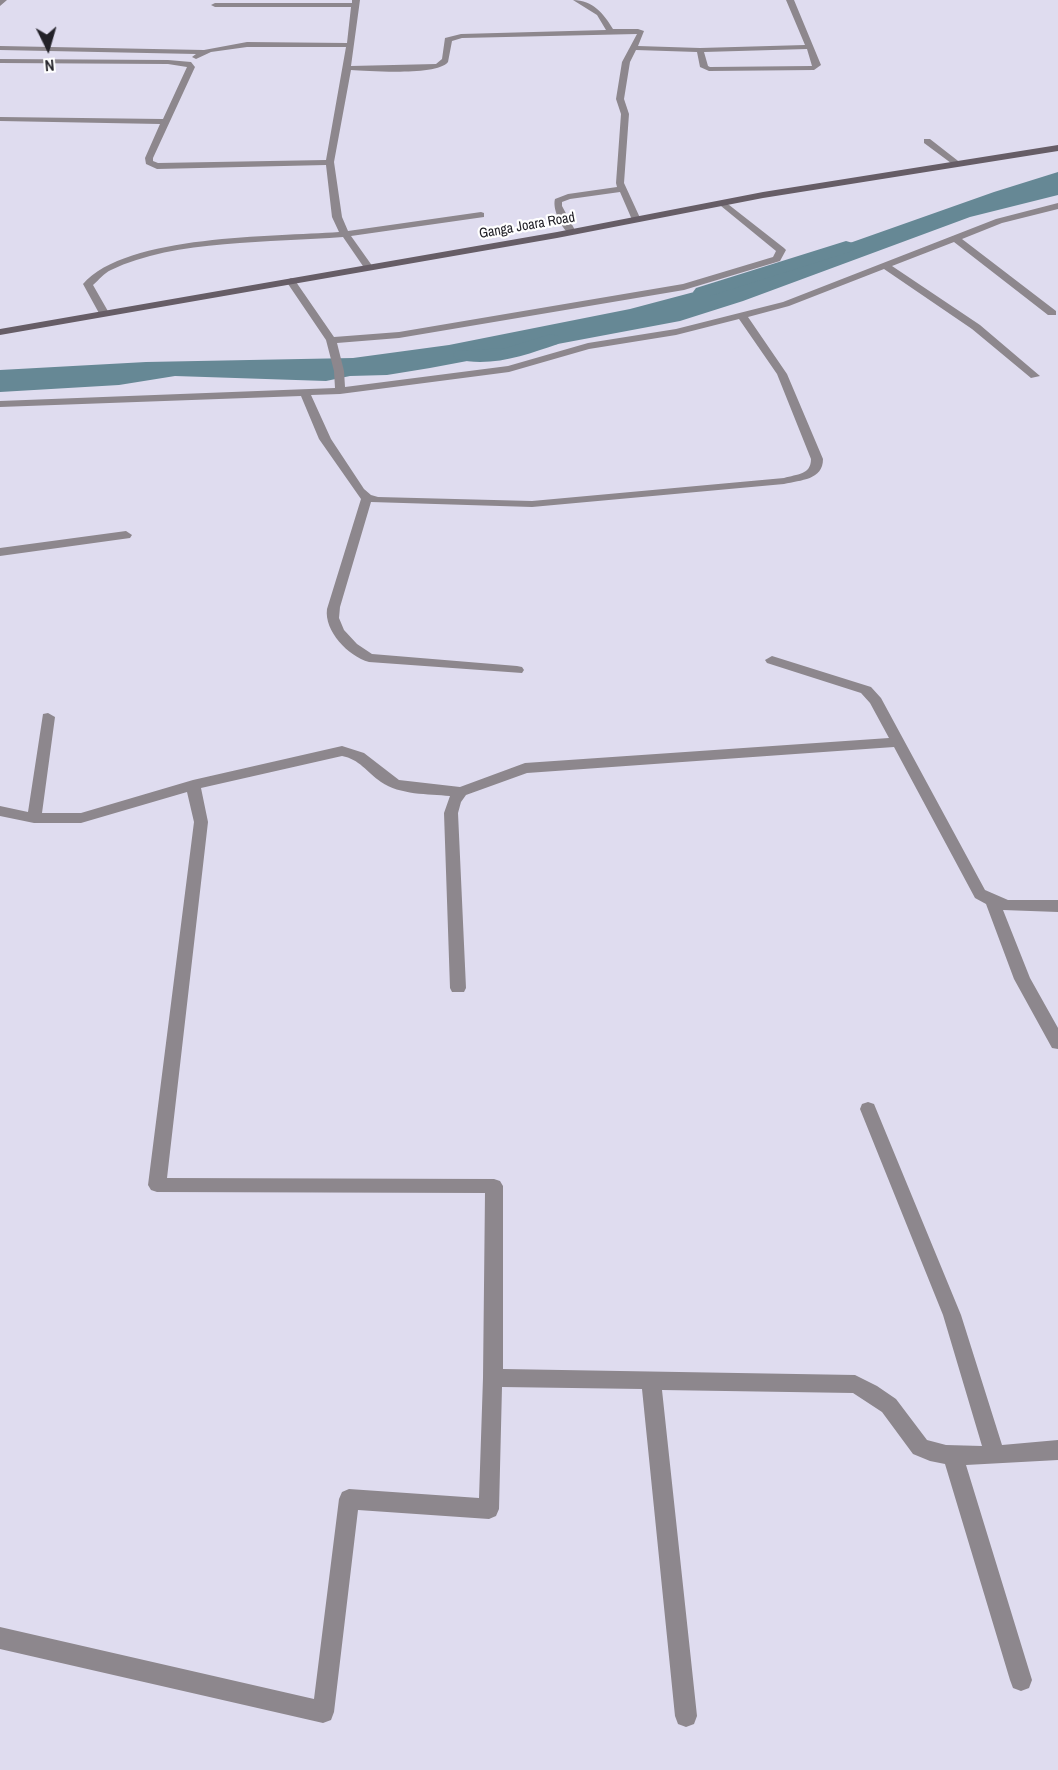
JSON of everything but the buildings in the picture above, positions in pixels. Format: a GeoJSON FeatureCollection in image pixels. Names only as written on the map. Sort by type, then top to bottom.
{"type":"FeatureCollection","features":[{"type":"Feature","properties":{"kind":"main road","name":"Ganga Joara Road"},"geometry":{"type":"LineString","coordinates":[[0,332],[724,204],[1058,148]]}},
{"type":"Feature","properties":{"kind":"street"},"geometry":{"type":"LineString","coordinates":[[0,4],[3,0]]}},
{"type":"Feature","properties":{"kind":"street"},"geometry":{"type":"LineString","coordinates":[[577,0],[600,14],[610,31]]}},
{"type":"Feature","properties":{"kind":"street"},"geometry":{"type":"LineString","coordinates":[[700,50],[704,67],[709,69],[806,69],[817,65],[790,0]]}},
{"type":"Feature","properties":{"kind":"street"},"geometry":{"type":"LineString","coordinates":[[215,5],[355,3],[347,68],[330,162],[337,217],[345,234],[368,267]]}},
{"type":"Feature","properties":{"kind":"street"},"geometry":{"type":"LineString","coordinates":[[347,68],[423,67],[442,64],[445,62],[448,40],[452,38],[631,30],[641,33],[626,62],[620,95],[625,114],[620,176],[636,220]]}},
{"type":"Feature","properties":{"kind":"street"},"geometry":{"type":"LineString","coordinates":[[0,48],[203,52],[238,45],[350,45]]}},
{"type":"Feature","properties":{"kind":"street"},"geometry":{"type":"LineString","coordinates":[[635,48],[700,50],[810,47]]}},
{"type":"Feature","properties":{"kind":"street"},"geometry":{"type":"LineString","coordinates":[[0,61],[188,64],[203,52]]}},
{"type":"Feature","properties":{"kind":"street"},"geometry":{"type":"LineString","coordinates":[[188,64],[191,68],[149,162],[170,168],[330,162]]}},
{"type":"Feature","properties":{"kind":"street"},"geometry":{"type":"LineString","coordinates":[[0,120],[165,122]]}},
{"type":"Feature","properties":{"kind":"street"},"geometry":{"type":"LineString","coordinates":[[927,141],[958,164]]}},
{"type":"Feature","properties":{"kind":"street"},"geometry":{"type":"LineString","coordinates":[[571,232],[558,206],[558,201],[567,197],[623,189]]}},
{"type":"Feature","properties":{"kind":"street"},"geometry":{"type":"LineString","coordinates":[[331,340],[399,335],[684,287],[777,259],[781,250],[724,204]]}},
{"type":"Feature","properties":{"kind":"street"},"geometry":{"type":"LineString","coordinates":[[0,404],[340,391],[509,369],[588,346],[676,332],[786,304],[999,221],[1058,206]]}},
{"type":"Feature","properties":{"kind":"street"},"geometry":{"type":"LineString","coordinates":[[104,313],[88,284],[102,269],[175,248],[345,234],[481,215]]}},
{"type":"Feature","properties":{"kind":"street"},"geometry":{"type":"LineString","coordinates":[[955,238],[1052,313]]}},
{"type":"Feature","properties":{"kind":"street"},"geometry":{"type":"LineString","coordinates":[[885,266],[976,327],[1035,376]]}},
{"type":"Feature","properties":{"kind":"street"},"geometry":{"type":"LineString","coordinates":[[291,281],[331,340],[339,371],[340,391]]}},
{"type":"Feature","properties":{"kind":"street"},"geometry":{"type":"LineString","coordinates":[[305,393],[325,439],[367,498],[532,504],[784,481],[813,474],[817,468],[817,459],[788,385],[742,316]]}},
{"type":"Feature","properties":{"kind":"street"},"geometry":{"type":"LineString","coordinates":[[367,498],[334,605],[333,620],[344,636],[358,652],[369,658],[517,670]]}},
{"type":"Feature","properties":{"kind":"street"},"geometry":{"type":"LineString","coordinates":[[0,552],[126,535]]}},
{"type":"Feature","properties":{"kind":"street"},"geometry":{"type":"LineString","coordinates":[[772,660],[866,690],[876,701],[980,894],[993,903],[1012,906],[1058,906]]}},
{"type":"Feature","properties":{"kind":"street"},"geometry":{"type":"LineString","coordinates":[[34,818],[48,717]]}},
{"type":"Feature","properties":{"kind":"street"},"geometry":{"type":"LineString","coordinates":[[0,812],[34,818],[81,818],[193,785],[342,751],[354,753],[369,761],[386,778],[396,784],[461,792],[525,768],[898,742]]}},
{"type":"Feature","properties":{"kind":"street"},"geometry":{"type":"LineString","coordinates":[[0,1638],[323,1712],[349,1499],[489,1509],[493,1378],[494,1186],[158,1185],[201,822],[193,785]]}},
{"type":"Feature","properties":{"kind":"street"},"geometry":{"type":"LineString","coordinates":[[458,988],[451,813],[454,801],[461,792]]}},
{"type":"Feature","properties":{"kind":"street"},"geometry":{"type":"LineString","coordinates":[[993,903],[1022,979],[1058,1043]]}},
{"type":"Feature","properties":{"kind":"street"},"geometry":{"type":"LineString","coordinates":[[868,1109],[952,1315],[995,1454]]}},
{"type":"Feature","properties":{"kind":"street"},"geometry":{"type":"LineString","coordinates":[[493,1378],[855,1384],[874,1393],[893,1410],[908,1434],[922,1449],[953,1456],[1058,1450]]}},
{"type":"Feature","properties":{"kind":"street"},"geometry":{"type":"LineString","coordinates":[[651,1382],[686,1716]]}},
{"type":"Feature","properties":{"kind":"street"},"geometry":{"type":"LineString","coordinates":[[953,1456],[1021,1680]]}},
{"type":"Feature","properties":{"kind":"water"},"geometry":{"type":"Polygon","coordinates":[[[1058,172],[1058,195],[970,217],[743,301],[680,321],[387,375],[350,376],[326,381],[175,376],[119,385],[0,392],[0,370],[146,362],[353,358],[449,345],[630,309],[762,274],[994,192],[1058,172]]]}},
{"type":"Feature","properties":{"kind":"waterway"},"geometry":{"type":"LineString","coordinates":[[703,292],[846,247]]}},
{"type":"Feature","properties":{"kind":"waterway"},"geometry":{"type":"LineString","coordinates":[[463,355],[508,354],[551,340]]}}]}
